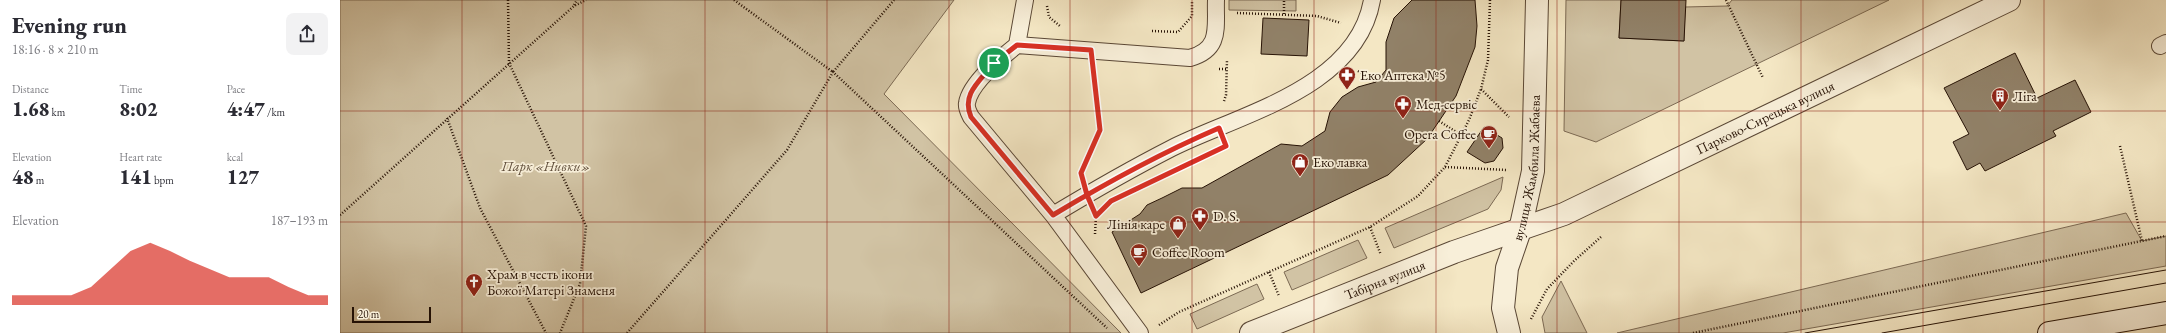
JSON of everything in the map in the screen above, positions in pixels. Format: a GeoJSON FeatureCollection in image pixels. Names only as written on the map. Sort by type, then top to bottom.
{"type":"FeatureCollection","features":[{"type":"Feature","properties":{"kind":"street","name":"вулиця Жамбила Жабаєва"},"geometry":{"type":"LineString","coordinates":[[1509,333],[1503,308],[1507,268],[1520,230],[1533,171],[1537,0]]}},
{"type":"Feature","properties":{"kind":"street","name":"Парково-Сирецька вулиця"},"geometry":{"type":"LineString","coordinates":[[1520,230],[1564,214],[2009,0]]}},
{"type":"Feature","properties":{"kind":"street","name":"Табірна вулиця"},"geometry":{"type":"LineString","coordinates":[[1251,333],[1454,252],[1520,230]]}},
{"type":"Feature","properties":{"kind":"street"},"geometry":{"type":"LineString","coordinates":[[2050,333],[2086,330],[2166,314]]}},
{"type":"Feature","properties":{"kind":"lane"},"geometry":{"type":"LineString","coordinates":[[1025,0],[1017,45],[994,63],[971,92],[967,108],[971,117],[1053,215],[1140,333]]}},
{"type":"Feature","properties":{"kind":"lane"},"geometry":{"type":"LineString","coordinates":[[1017,45],[1190,58],[1207,51],[1215,38],[1216,0]]}},
{"type":"Feature","properties":{"kind":"lane"},"geometry":{"type":"LineString","coordinates":[[1053,215],[1172,148],[1286,97],[1319,79],[1350,50],[1370,15],[1372,0]]}},
{"type":"Feature","properties":{"kind":"path"},"geometry":{"type":"LineString","coordinates":[[508,0],[509,62],[586,226],[580,284],[560,333]]}},
{"type":"Feature","properties":{"kind":"path"},"geometry":{"type":"LineString","coordinates":[[574,6],[577,0]]}},
{"type":"Feature","properties":{"kind":"path"},"geometry":{"type":"LineString","coordinates":[[340,214],[509,62],[574,6],[586,0]]}},
{"type":"Feature","properties":{"kind":"path"},"geometry":{"type":"LineString","coordinates":[[734,0],[833,72],[1112,333]]}},
{"type":"Feature","properties":{"kind":"path"},"geometry":{"type":"LineString","coordinates":[[627,333],[787,150],[833,72],[894,0]]}},
{"type":"Feature","properties":{"kind":"path"},"geometry":{"type":"LineString","coordinates":[[1146,31],[1178,32],[1192,16],[1192,0]]}},
{"type":"Feature","properties":{"kind":"path"},"geometry":{"type":"LineString","coordinates":[[1284,0],[1284,14]]}},
{"type":"Feature","properties":{"kind":"path"},"geometry":{"type":"LineString","coordinates":[[1152,321],[1157,327],[1179,312],[1370,228],[1418,196],[1445,167],[1462,135],[1481,89],[1488,60],[1490,0]]}},
{"type":"Feature","properties":{"kind":"path"},"geometry":{"type":"LineString","coordinates":[[1726,0],[1762,78]]}},
{"type":"Feature","properties":{"kind":"path"},"geometry":{"type":"LineString","coordinates":[[1046,3],[1049,17],[1062,28]]}},
{"type":"Feature","properties":{"kind":"path"},"geometry":{"type":"LineString","coordinates":[[1236,13],[1317,16],[1362,29]]}},
{"type":"Feature","properties":{"kind":"path"},"geometry":{"type":"LineString","coordinates":[[1091,50],[1100,130],[1081,173],[1087,195],[1096,216],[1094,236]]}},
{"type":"Feature","properties":{"kind":"path"},"geometry":{"type":"LineString","coordinates":[[1219,128],[1216,115],[1226,95],[1227,55]]}},
{"type":"Feature","properties":{"kind":"path"},"geometry":{"type":"LineString","coordinates":[[1352,75],[1358,70],[1361,64]]}},
{"type":"Feature","properties":{"kind":"path"},"geometry":{"type":"LineString","coordinates":[[1358,70],[1376,82]]}},
{"type":"Feature","properties":{"kind":"path"},"geometry":{"type":"LineString","coordinates":[[1481,89],[1508,116],[1508,124]]}},
{"type":"Feature","properties":{"kind":"path"},"geometry":{"type":"LineString","coordinates":[[447,118],[480,208],[546,333]]}},
{"type":"Feature","properties":{"kind":"path"},"geometry":{"type":"LineString","coordinates":[[1439,121],[1462,135]]}},
{"type":"Feature","properties":{"kind":"path"},"geometry":{"type":"LineString","coordinates":[[2120,146],[2142,241]]}},
{"type":"Feature","properties":{"kind":"path"},"geometry":{"type":"LineString","coordinates":[[1445,167],[1507,170],[1507,163]]}},
{"type":"Feature","properties":{"kind":"path"},"geometry":{"type":"LineString","coordinates":[[1096,216],[1101,211]]}},
{"type":"Feature","properties":{"kind":"path"},"geometry":{"type":"LineString","coordinates":[[1370,228],[1382,256]]}},
{"type":"Feature","properties":{"kind":"path"},"geometry":{"type":"LineString","coordinates":[[1692,333],[2166,236]]}},
{"type":"Feature","properties":{"kind":"path"},"geometry":{"type":"LineString","coordinates":[[1530,321],[1548,289],[1574,261],[1602,237]]}},
{"type":"Feature","properties":{"kind":"path"},"geometry":{"type":"LineString","coordinates":[[1269,272],[1279,297]]}},
{"type":"Feature","properties":{"kind":"green space","name":"Парк «Нивки»"},"geometry":{"type":"Polygon","coordinates":[[[340,0],[954,0],[884,94],[1121,333],[340,333],[340,0]]]}},
{"type":"Feature","properties":{"kind":"green space"},"geometry":{"type":"Polygon","coordinates":[[[1229,0],[1296,0],[1296,11],[1229,10],[1229,0]]]}},
{"type":"Feature","properties":{"kind":"green space"},"geometry":{"type":"Polygon","coordinates":[[[1566,0],[1621,0],[1619,38],[1684,41],[1685,7],[1727,6],[1732,0],[1889,0],[1596,142],[1564,131],[1566,0]]]}},
{"type":"Feature","properties":{"kind":"green space"},"geometry":{"type":"Polygon","coordinates":[[[1503,177],[1501,190],[1488,209],[1394,248],[1385,228],[1503,177]]]}},
{"type":"Feature","properties":{"kind":"green space"},"geometry":{"type":"Polygon","coordinates":[[[2126,213],[2142,241],[2166,236],[2166,266],[1783,333],[1617,333],[2126,213]]]}},
{"type":"Feature","properties":{"kind":"green space"},"geometry":{"type":"Polygon","coordinates":[[[1358,240],[1367,258],[1292,290],[1284,272],[1358,240]]]}},
{"type":"Feature","properties":{"kind":"green space"},"geometry":{"type":"Polygon","coordinates":[[[1561,281],[1587,333],[1545,333],[1542,317],[1561,281]]]}},
{"type":"Feature","properties":{"kind":"green space"},"geometry":{"type":"Polygon","coordinates":[[[1257,284],[1264,299],[1197,329],[1190,314],[1257,284]]]}},
{"type":"Feature","properties":{"kind":"building"},"geometry":{"type":"Polygon","coordinates":[[[1412,0],[1475,0],[1477,26],[1475,47],[1456,96],[1427,139],[1388,175],[1141,293],[1112,232],[1140,214],[1147,205],[1182,188],[1202,188],[1281,144],[1302,146],[1325,131],[1330,112],[1342,97],[1358,87],[1376,82],[1386,70],[1386,42],[1394,18],[1412,0]]]}},
{"type":"Feature","properties":{"kind":"building"},"geometry":{"type":"Polygon","coordinates":[[[1621,0],[1686,0],[1684,41],[1619,38],[1621,0]]]}},
{"type":"Feature","properties":{"kind":"building"},"geometry":{"type":"Polygon","coordinates":[[[1263,18],[1309,20],[1307,56],[1261,54],[1263,18]]]}},
{"type":"Feature","properties":{"kind":"building","name":"Ліга"},"geometry":{"type":"Polygon","coordinates":[[[2015,53],[2037,98],[2075,80],[2091,112],[2053,131],[2056,136],[1985,171],[1980,163],[1967,170],[1953,142],[1969,134],[1944,88],[2015,53]]]}},
{"type":"Feature","properties":{"kind":"building"},"geometry":{"type":"Polygon","coordinates":[[[1484,127],[1502,138],[1503,148],[1494,161],[1485,163],[1467,152],[1484,127]]]}},
{"type":"Feature","properties":{"kind":"tram line"},"geometry":{"type":"LineString","coordinates":[[1805,333],[2166,270]]}},
{"type":"Feature","properties":{"kind":"tram line"},"geometry":{"type":"LineString","coordinates":[[1882,333],[2166,283]]}},
{"type":"Feature","properties":{"kind":"place","name":"Еко Аптека №5"},"geometry":{"type":"Point","coordinates":[1347,90]}},
{"type":"Feature","properties":{"kind":"place","name":"Ліга"},"geometry":{"type":"Point","coordinates":[2000,111]}},
{"type":"Feature","properties":{"kind":"place","name":"Мед-сервіс"},"geometry":{"type":"Point","coordinates":[1403,119]}},
{"type":"Feature","properties":{"kind":"place","name":"Opera Coffee"},"geometry":{"type":"Point","coordinates":[1489,149]}},
{"type":"Feature","properties":{"kind":"place","name":"Еко лавка"},"geometry":{"type":"Point","coordinates":[1300,177]}},
{"type":"Feature","properties":{"kind":"place","name":"D. S."},"geometry":{"type":"Point","coordinates":[1200,231]}},
{"type":"Feature","properties":{"kind":"place","name":"Лінія каре"},"geometry":{"type":"Point","coordinates":[1178,239]}},
{"type":"Feature","properties":{"kind":"place","name":"Coffee Room"},"geometry":{"type":"Point","coordinates":[1139,267]}},
{"type":"Feature","properties":{"kind":"place","name":"Храм в честь ікони Божої Матері Знаменя"},"geometry":{"type":"Point","coordinates":[474,297]}},
{"type":"Feature","properties":{"kind":"route"},"geometry":{"type":"LineString","coordinates":[[994,63],[971,92],[967,102],[967,108],[971,117],[1053,215],[1087,195],[1172,148],[1219,128],[1226,146],[1111,201],[1096,216],[1087,195],[1081,173],[1100,130],[1091,50],[1017,45],[994,63]]}}]}
